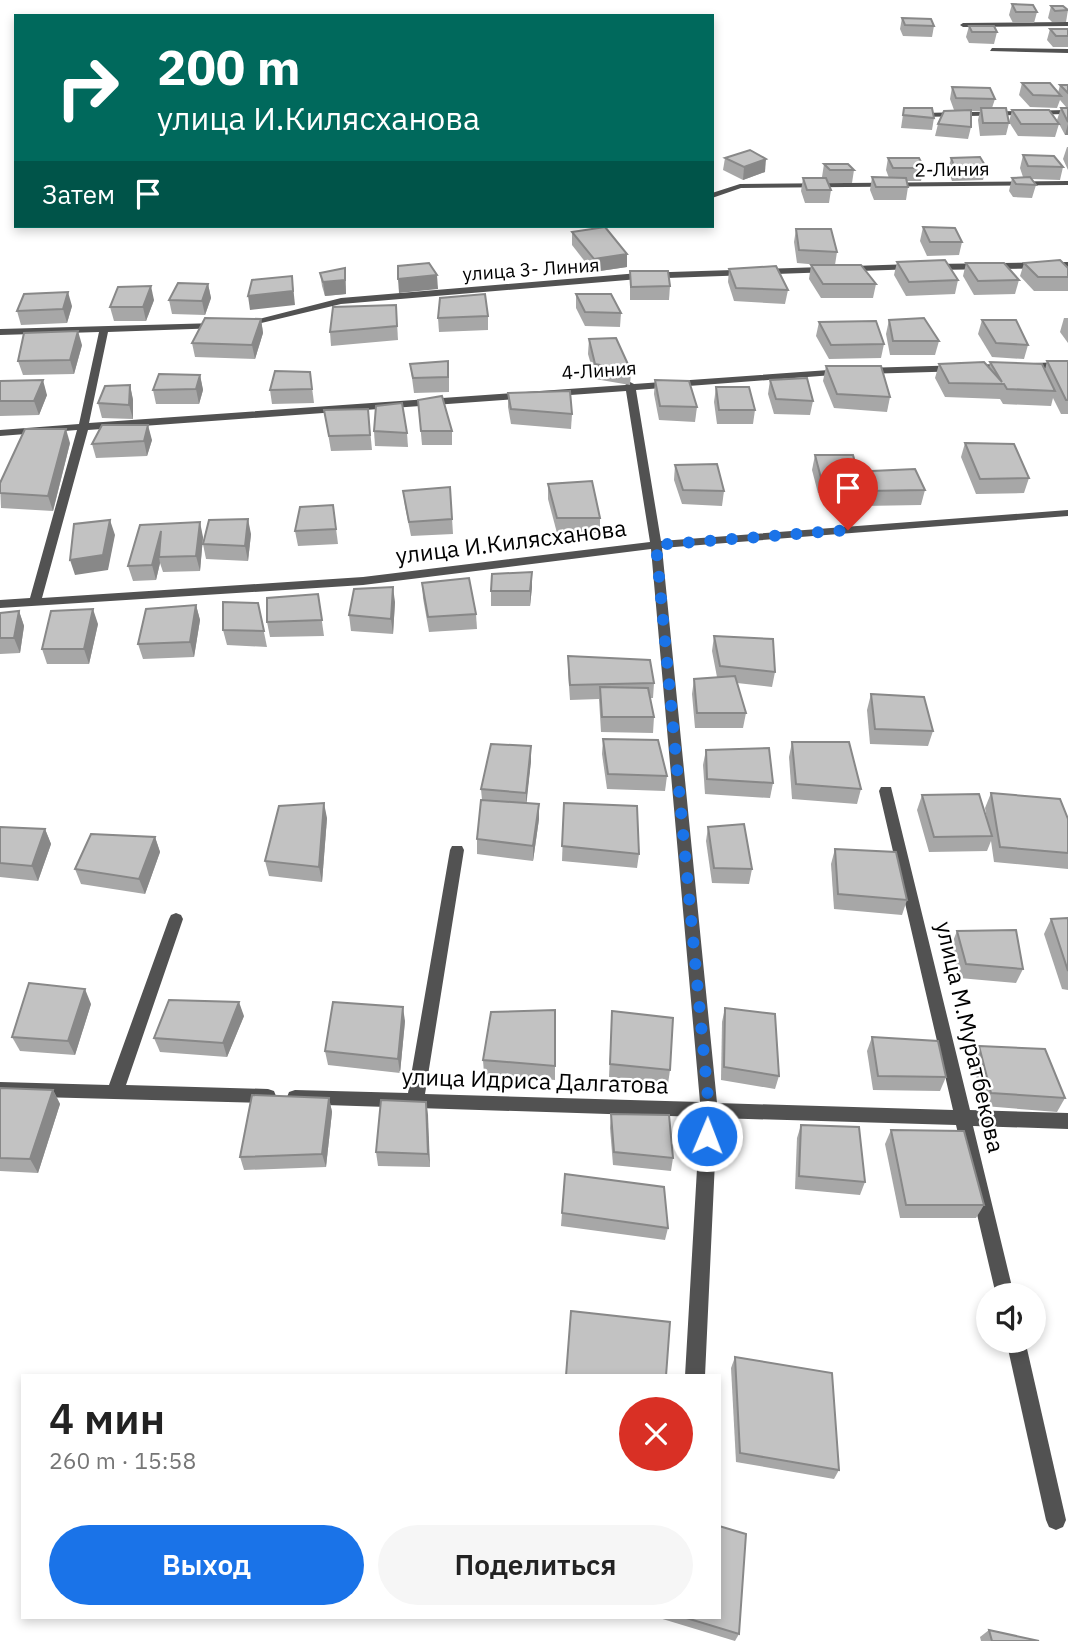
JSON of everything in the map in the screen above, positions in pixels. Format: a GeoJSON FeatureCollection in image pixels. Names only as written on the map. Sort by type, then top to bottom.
{"type":"FeatureCollection","features":[{"type":"Feature","properties":{"kind":"street"},"geometry":{"type":"LineString","coordinates":[[963,25],[1068,24]]}},
{"type":"Feature","properties":{"kind":"street"},"geometry":{"type":"LineString","coordinates":[[992,50],[1068,51]]}},
{"type":"Feature","properties":{"kind":"street"},"geometry":{"type":"LineString","coordinates":[[921,115],[1068,112]]}},
{"type":"Feature","properties":{"kind":"street","name":"2-Линия"},"geometry":{"type":"LineString","coordinates":[[714,194],[740,187],[1068,183]]}},
{"type":"Feature","properties":{"kind":"street","name":"улица 3- Линия"},"geometry":{"type":"LineString","coordinates":[[0,332],[104,331],[243,324],[341,301],[639,276],[1068,265]]}},
{"type":"Feature","properties":{"kind":"street"},"geometry":{"type":"LineString","coordinates":[[35,602],[83,428],[104,331]]}},
{"type":"Feature","properties":{"kind":"street","name":"4-Линия"},"geometry":{"type":"LineString","coordinates":[[0,433],[133,425],[630,385],[940,366],[1068,365]]}},
{"type":"Feature","properties":{"kind":"street"},"geometry":{"type":"LineString","coordinates":[[630,385],[656,545],[709,1109],[695,1374]]}},
{"type":"Feature","properties":{"kind":"street","name":"улица И.Килясханова"},"geometry":{"type":"LineString","coordinates":[[0,604],[363,581],[656,545],[1068,513]]}},
{"type":"Feature","properties":{"kind":"street","name":"улица М.Муратбекова"},"geometry":{"type":"LineString","coordinates":[[887,791],[1002,1283]]}},
{"type":"Feature","properties":{"kind":"street"},"geometry":{"type":"LineString","coordinates":[[415,1101],[457,850]]}},
{"type":"Feature","properties":{"kind":"street"},"geometry":{"type":"LineString","coordinates":[[115,1092],[176,919]]}},
{"type":"Feature","properties":{"kind":"street","name":"улица Идриса Далгатова"},"geometry":{"type":"LineString","coordinates":[[0,1089],[1068,1121]]}},
{"type":"Feature","properties":{"kind":"street"},"geometry":{"type":"LineString","coordinates":[[1018,1353],[1056,1520]]}},
{"type":"Feature","properties":{"kind":"building"},"geometry":{"type":"Polygon","coordinates":[[[1012,4],[1033,5],[1037,12],[1016,12],[1012,4]]]}},
{"type":"Feature","properties":{"kind":"building"},"geometry":{"type":"Polygon","coordinates":[[[1051,6],[1063,6],[1068,10],[1055,11],[1051,6]]]}},
{"type":"Feature","properties":{"kind":"building"},"geometry":{"type":"Polygon","coordinates":[[[902,18],[931,19],[934,26],[905,25],[902,18]]]}},
{"type":"Feature","properties":{"kind":"building"},"geometry":{"type":"Polygon","coordinates":[[[969,26],[994,26],[997,32],[972,32],[969,26]]]}},
{"type":"Feature","properties":{"kind":"building"},"geometry":{"type":"Polygon","coordinates":[[[1050,29],[1068,29],[1068,36],[1056,36],[1050,29]]]}},
{"type":"Feature","properties":{"kind":"building"},"geometry":{"type":"Polygon","coordinates":[[[1022,83],[1050,83],[1061,96],[1033,95],[1022,83]]]}},
{"type":"Feature","properties":{"kind":"building"},"geometry":{"type":"Polygon","coordinates":[[[1060,85],[1068,85],[1068,93],[1060,85]]]}},
{"type":"Feature","properties":{"kind":"building"},"geometry":{"type":"Polygon","coordinates":[[[952,87],[990,88],[995,99],[956,98],[952,87]]]}},
{"type":"Feature","properties":{"kind":"building"},"geometry":{"type":"Polygon","coordinates":[[[904,108],[932,108],[934,118],[903,115],[904,108]]]}},
{"type":"Feature","properties":{"kind":"building"},"geometry":{"type":"Polygon","coordinates":[[[981,108],[1006,108],[1009,123],[983,123],[981,108]]]}},
{"type":"Feature","properties":{"kind":"building"},"geometry":{"type":"Polygon","coordinates":[[[1061,108],[1068,108],[1068,122],[1061,108]]]}},
{"type":"Feature","properties":{"kind":"building"},"geometry":{"type":"Polygon","coordinates":[[[971,110],[971,127],[938,124],[944,111],[971,110]]]}},
{"type":"Feature","properties":{"kind":"building"},"geometry":{"type":"Polygon","coordinates":[[[1012,110],[1049,110],[1059,124],[1021,124],[1012,110]]]}},
{"type":"Feature","properties":{"kind":"building"},"geometry":{"type":"Polygon","coordinates":[[[750,150],[766,159],[744,167],[725,158],[750,150]]]}},
{"type":"Feature","properties":{"kind":"building"},"geometry":{"type":"Polygon","coordinates":[[[1023,155],[1054,156],[1063,167],[1028,166],[1023,155]]]}},
{"type":"Feature","properties":{"kind":"building"},"geometry":{"type":"Polygon","coordinates":[[[980,157],[986,167],[955,168],[951,158],[980,157]]]}},
{"type":"Feature","properties":{"kind":"building"},"geometry":{"type":"Polygon","coordinates":[[[888,158],[919,158],[924,168],[893,168],[888,158]]]}},
{"type":"Feature","properties":{"kind":"building"},"geometry":{"type":"Polygon","coordinates":[[[824,164],[848,164],[854,170],[830,170],[824,164]]]}},
{"type":"Feature","properties":{"kind":"building"},"geometry":{"type":"Polygon","coordinates":[[[872,177],[906,178],[908,187],[876,187],[872,177]]]}},
{"type":"Feature","properties":{"kind":"building"},"geometry":{"type":"Polygon","coordinates":[[[1030,177],[1036,185],[1016,184],[1012,178],[1030,177]]]}},
{"type":"Feature","properties":{"kind":"building"},"geometry":{"type":"Polygon","coordinates":[[[803,178],[826,178],[831,190],[807,190],[803,178]]]}},
{"type":"Feature","properties":{"kind":"building"},"geometry":{"type":"Polygon","coordinates":[[[923,227],[955,228],[962,242],[930,242],[923,227]]]}},
{"type":"Feature","properties":{"kind":"building"},"geometry":{"type":"Polygon","coordinates":[[[606,228],[627,254],[594,259],[572,232],[606,228]]]}},
{"type":"Feature","properties":{"kind":"building"},"geometry":{"type":"Polygon","coordinates":[[[796,229],[831,229],[837,252],[799,250],[796,229]]]}},
{"type":"Feature","properties":{"kind":"building"},"geometry":{"type":"Polygon","coordinates":[[[945,260],[958,280],[909,282],[897,262],[945,260]]]}},
{"type":"Feature","properties":{"kind":"building"},"geometry":{"type":"Polygon","coordinates":[[[1060,260],[1068,268],[1068,277],[1038,277],[1024,263],[1060,260]]]}},
{"type":"Feature","properties":{"kind":"building"},"geometry":{"type":"Polygon","coordinates":[[[429,263],[437,275],[398,279],[398,266],[429,263]]]}},
{"type":"Feature","properties":{"kind":"building"},"geometry":{"type":"Polygon","coordinates":[[[966,263],[1004,263],[1019,280],[978,281],[966,263]]]}},
{"type":"Feature","properties":{"kind":"building"},"geometry":{"type":"Polygon","coordinates":[[[811,265],[861,265],[876,284],[823,284],[811,265]]]}},
{"type":"Feature","properties":{"kind":"building"},"geometry":{"type":"Polygon","coordinates":[[[776,266],[788,290],[736,288],[729,269],[776,266]]]}},
{"type":"Feature","properties":{"kind":"building"},"geometry":{"type":"Polygon","coordinates":[[[345,268],[345,280],[323,282],[320,273],[345,268]]]}},
{"type":"Feature","properties":{"kind":"building"},"geometry":{"type":"Polygon","coordinates":[[[630,271],[668,271],[670,286],[631,287],[630,271]]]}},
{"type":"Feature","properties":{"kind":"building"},"geometry":{"type":"Polygon","coordinates":[[[292,276],[293,291],[248,296],[252,280],[292,276]]]}},
{"type":"Feature","properties":{"kind":"building"},"geometry":{"type":"Polygon","coordinates":[[[178,283],[208,284],[202,301],[169,300],[178,283]]]}},
{"type":"Feature","properties":{"kind":"building"},"geometry":{"type":"Polygon","coordinates":[[[151,286],[143,307],[110,307],[118,287],[151,286]]]}},
{"type":"Feature","properties":{"kind":"building"},"geometry":{"type":"Polygon","coordinates":[[[68,292],[63,309],[17,311],[24,294],[68,292]]]}},
{"type":"Feature","properties":{"kind":"building"},"geometry":{"type":"Polygon","coordinates":[[[485,294],[488,316],[438,318],[440,298],[485,294]]]}},
{"type":"Feature","properties":{"kind":"building"},"geometry":{"type":"Polygon","coordinates":[[[576,294],[611,294],[621,313],[585,312],[576,294]]]}},
{"type":"Feature","properties":{"kind":"building"},"geometry":{"type":"Polygon","coordinates":[[[396,305],[397,326],[330,332],[333,307],[396,305]]]}},
{"type":"Feature","properties":{"kind":"building"},"geometry":{"type":"Polygon","coordinates":[[[205,318],[261,319],[252,345],[192,343],[205,318]]]}},
{"type":"Feature","properties":{"kind":"building"},"geometry":{"type":"Polygon","coordinates":[[[924,318],[939,341],[893,341],[889,320],[924,318]]]}},
{"type":"Feature","properties":{"kind":"building"},"geometry":{"type":"Polygon","coordinates":[[[982,320],[1016,320],[1028,345],[996,343],[982,320]]]}},
{"type":"Feature","properties":{"kind":"building"},"geometry":{"type":"Polygon","coordinates":[[[876,321],[884,344],[831,345],[819,322],[876,321]]]}},
{"type":"Feature","properties":{"kind":"building"},"geometry":{"type":"Polygon","coordinates":[[[78,331],[70,360],[18,361],[24,333],[78,331]]]}},
{"type":"Feature","properties":{"kind":"building"},"geometry":{"type":"Polygon","coordinates":[[[616,338],[631,371],[595,364],[589,339],[616,338]]]}},
{"type":"Feature","properties":{"kind":"building"},"geometry":{"type":"Polygon","coordinates":[[[448,361],[448,377],[413,378],[410,364],[448,361]]]}},
{"type":"Feature","properties":{"kind":"building"},"geometry":{"type":"Polygon","coordinates":[[[1047,361],[1068,361],[1068,400],[1066,400],[1047,361]]]}},
{"type":"Feature","properties":{"kind":"building"},"geometry":{"type":"Polygon","coordinates":[[[984,362],[1002,382],[990,362],[1042,364],[1055,391],[1007,389],[1004,384],[949,383],[939,364],[984,362]]]}},
{"type":"Feature","properties":{"kind":"building"},"geometry":{"type":"Polygon","coordinates":[[[826,366],[881,366],[890,397],[837,394],[826,366]]]}},
{"type":"Feature","properties":{"kind":"building"},"geometry":{"type":"Polygon","coordinates":[[[275,371],[310,372],[312,389],[270,390],[275,371]]]}},
{"type":"Feature","properties":{"kind":"building"},"geometry":{"type":"Polygon","coordinates":[[[159,374],[200,375],[196,389],[153,390],[159,374]]]}},
{"type":"Feature","properties":{"kind":"building"},"geometry":{"type":"Polygon","coordinates":[[[807,378],[813,401],[776,399],[770,380],[807,378]]]}},
{"type":"Feature","properties":{"kind":"building"},"geometry":{"type":"Polygon","coordinates":[[[43,380],[34,401],[0,401],[0,381],[43,380]]]}},
{"type":"Feature","properties":{"kind":"building"},"geometry":{"type":"Polygon","coordinates":[[[655,380],[689,381],[697,407],[660,406],[655,380]]]}},
{"type":"Feature","properties":{"kind":"building"},"geometry":{"type":"Polygon","coordinates":[[[130,385],[129,405],[98,403],[105,386],[130,385]]]}},
{"type":"Feature","properties":{"kind":"building"},"geometry":{"type":"Polygon","coordinates":[[[716,387],[749,387],[755,410],[719,410],[716,387]]]}},
{"type":"Feature","properties":{"kind":"building"},"geometry":{"type":"Polygon","coordinates":[[[570,391],[572,414],[511,409],[508,393],[570,391]]]}},
{"type":"Feature","properties":{"kind":"building"},"geometry":{"type":"Polygon","coordinates":[[[442,396],[452,431],[421,431],[418,400],[442,396]]]}},
{"type":"Feature","properties":{"kind":"building"},"geometry":{"type":"Polygon","coordinates":[[[402,403],[407,433],[374,431],[376,406],[402,403]]]}},
{"type":"Feature","properties":{"kind":"building"},"geometry":{"type":"Polygon","coordinates":[[[368,409],[370,435],[329,436],[324,410],[368,409]]]}},
{"type":"Feature","properties":{"kind":"building"},"geometry":{"type":"Polygon","coordinates":[[[102,425],[148,425],[144,441],[92,444],[102,425]]]}},
{"type":"Feature","properties":{"kind":"building"},"geometry":{"type":"Polygon","coordinates":[[[25,429],[66,429],[48,496],[0,493],[0,483],[25,429]]]}},
{"type":"Feature","properties":{"kind":"building"},"geometry":{"type":"Polygon","coordinates":[[[965,443],[1014,444],[1029,478],[980,479],[965,443]]]}},
{"type":"Feature","properties":{"kind":"building"},"geometry":{"type":"Polygon","coordinates":[[[815,455],[853,455],[859,477],[821,478],[815,455]]]}},
{"type":"Feature","properties":{"kind":"building"},"geometry":{"type":"Polygon","coordinates":[[[717,464],[724,491],[683,490],[675,465],[717,464]]]}},
{"type":"Feature","properties":{"kind":"building"},"geometry":{"type":"Polygon","coordinates":[[[915,469],[925,490],[866,491],[872,471],[915,469]]]}},
{"type":"Feature","properties":{"kind":"building"},"geometry":{"type":"Polygon","coordinates":[[[592,481],[600,518],[557,518],[548,484],[592,481]]]}},
{"type":"Feature","properties":{"kind":"building"},"geometry":{"type":"Polygon","coordinates":[[[450,487],[452,519],[409,522],[403,491],[450,487]]]}},
{"type":"Feature","properties":{"kind":"building"},"geometry":{"type":"Polygon","coordinates":[[[333,505],[336,529],[295,531],[300,507],[333,505]]]}},
{"type":"Feature","properties":{"kind":"building"},"geometry":{"type":"Polygon","coordinates":[[[248,519],[245,546],[203,544],[209,520],[248,519]]]}},
{"type":"Feature","properties":{"kind":"building"},"geometry":{"type":"Polygon","coordinates":[[[110,520],[103,555],[70,560],[74,524],[110,520]]]}},
{"type":"Feature","properties":{"kind":"building"},"geometry":{"type":"Polygon","coordinates":[[[200,522],[196,556],[159,557],[161,531],[152,565],[128,566],[140,525],[200,522]]]}},
{"type":"Feature","properties":{"kind":"building"},"geometry":{"type":"Polygon","coordinates":[[[532,572],[530,591],[491,591],[492,574],[532,572]]]}},
{"type":"Feature","properties":{"kind":"building"},"geometry":{"type":"Polygon","coordinates":[[[469,578],[476,614],[428,617],[422,583],[469,578]]]}},
{"type":"Feature","properties":{"kind":"building"},"geometry":{"type":"Polygon","coordinates":[[[393,587],[391,619],[349,615],[354,589],[393,587]]]}},
{"type":"Feature","properties":{"kind":"building"},"geometry":{"type":"Polygon","coordinates":[[[318,594],[322,620],[267,622],[267,598],[318,594]]]}},
{"type":"Feature","properties":{"kind":"building"},"geometry":{"type":"Polygon","coordinates":[[[223,602],[258,603],[264,631],[223,630],[223,602]]]}},
{"type":"Feature","properties":{"kind":"building"},"geometry":{"type":"Polygon","coordinates":[[[196,605],[190,642],[138,644],[146,609],[196,605]]]}},
{"type":"Feature","properties":{"kind":"building"},"geometry":{"type":"Polygon","coordinates":[[[93,609],[84,649],[42,649],[51,611],[93,609]]]}},
{"type":"Feature","properties":{"kind":"building"},"geometry":{"type":"Polygon","coordinates":[[[19,611],[14,638],[0,638],[0,613],[19,611]]]}},
{"type":"Feature","properties":{"kind":"building"},"geometry":{"type":"Polygon","coordinates":[[[714,636],[773,639],[775,672],[720,666],[714,636]]]}},
{"type":"Feature","properties":{"kind":"building"},"geometry":{"type":"Polygon","coordinates":[[[568,656],[650,660],[654,683],[570,685],[568,656]]]}},
{"type":"Feature","properties":{"kind":"building"},"geometry":{"type":"Polygon","coordinates":[[[735,676],[746,713],[697,713],[694,679],[735,676]]]}},
{"type":"Feature","properties":{"kind":"building"},"geometry":{"type":"Polygon","coordinates":[[[600,687],[648,688],[654,717],[602,717],[600,687]]]}},
{"type":"Feature","properties":{"kind":"building"},"geometry":{"type":"Polygon","coordinates":[[[871,694],[924,697],[933,731],[875,729],[871,694]]]}},
{"type":"Feature","properties":{"kind":"building"},"geometry":{"type":"Polygon","coordinates":[[[603,739],[658,740],[667,776],[608,774],[603,739]]]}},
{"type":"Feature","properties":{"kind":"building"},"geometry":{"type":"Polygon","coordinates":[[[792,742],[849,742],[861,789],[796,784],[792,742]]]}},
{"type":"Feature","properties":{"kind":"building"},"geometry":{"type":"Polygon","coordinates":[[[491,744],[531,746],[526,793],[481,789],[491,744]]]}},
{"type":"Feature","properties":{"kind":"building"},"geometry":{"type":"Polygon","coordinates":[[[769,748],[773,783],[707,779],[706,750],[769,748]]]}},
{"type":"Feature","properties":{"kind":"building"},"geometry":{"type":"Polygon","coordinates":[[[991,793],[1060,799],[1068,819],[1068,853],[1000,847],[991,793]]]}},
{"type":"Feature","properties":{"kind":"building"},"geometry":{"type":"Polygon","coordinates":[[[979,794],[992,836],[934,837],[922,795],[979,794]]]}},
{"type":"Feature","properties":{"kind":"building"},"geometry":{"type":"Polygon","coordinates":[[[481,800],[539,804],[533,846],[477,839],[481,800]]]}},
{"type":"Feature","properties":{"kind":"building"},"geometry":{"type":"Polygon","coordinates":[[[324,803],[319,867],[265,861],[279,806],[324,803]]]}},
{"type":"Feature","properties":{"kind":"building"},"geometry":{"type":"Polygon","coordinates":[[[564,803],[637,806],[639,854],[562,846],[564,803]]]}},
{"type":"Feature","properties":{"kind":"building"},"geometry":{"type":"Polygon","coordinates":[[[744,824],[752,869],[714,868],[708,827],[744,824]]]}},
{"type":"Feature","properties":{"kind":"building"},"geometry":{"type":"Polygon","coordinates":[[[0,827],[45,829],[32,866],[0,863],[0,827]]]}},
{"type":"Feature","properties":{"kind":"building"},"geometry":{"type":"Polygon","coordinates":[[[91,834],[155,837],[139,879],[75,869],[91,834]]]}},
{"type":"Feature","properties":{"kind":"building"},"geometry":{"type":"Polygon","coordinates":[[[835,849],[896,852],[907,900],[838,894],[835,849]]]}},
{"type":"Feature","properties":{"kind":"building"},"geometry":{"type":"Polygon","coordinates":[[[1068,918],[1068,971],[1051,919],[1068,918]]]}},
{"type":"Feature","properties":{"kind":"building"},"geometry":{"type":"Polygon","coordinates":[[[1016,930],[1023,969],[966,964],[957,931],[1016,930]]]}},
{"type":"Feature","properties":{"kind":"building"},"geometry":{"type":"Polygon","coordinates":[[[29,983],[85,989],[68,1041],[12,1037],[29,983]]]}},
{"type":"Feature","properties":{"kind":"building"},"geometry":{"type":"Polygon","coordinates":[[[169,1000],[239,1002],[223,1043],[154,1038],[169,1000]]]}},
{"type":"Feature","properties":{"kind":"building"},"geometry":{"type":"Polygon","coordinates":[[[333,1002],[403,1007],[398,1059],[325,1051],[333,1002]]]}},
{"type":"Feature","properties":{"kind":"building"},"geometry":{"type":"Polygon","coordinates":[[[725,1008],[775,1014],[779,1076],[724,1067],[725,1008]]]}},
{"type":"Feature","properties":{"kind":"building"},"geometry":{"type":"Polygon","coordinates":[[[555,1010],[555,1066],[483,1060],[491,1012],[555,1010]]]}},
{"type":"Feature","properties":{"kind":"building"},"geometry":{"type":"Polygon","coordinates":[[[612,1011],[673,1018],[670,1070],[610,1064],[612,1011]]]}},
{"type":"Feature","properties":{"kind":"building"},"geometry":{"type":"Polygon","coordinates":[[[872,1037],[938,1041],[946,1077],[878,1076],[872,1037]]]}},
{"type":"Feature","properties":{"kind":"building"},"geometry":{"type":"Polygon","coordinates":[[[979,1046],[1045,1049],[1065,1098],[991,1093],[979,1046]]]}},
{"type":"Feature","properties":{"kind":"building"},"geometry":{"type":"Polygon","coordinates":[[[0,1088],[53,1090],[30,1159],[0,1158],[0,1088]]]}},
{"type":"Feature","properties":{"kind":"building"},"geometry":{"type":"Polygon","coordinates":[[[252,1095],[329,1098],[322,1154],[240,1157],[252,1095]]]}},
{"type":"Feature","properties":{"kind":"building"},"geometry":{"type":"Polygon","coordinates":[[[381,1100],[426,1102],[428,1154],[376,1152],[381,1100]]]}},
{"type":"Feature","properties":{"kind":"building"},"geometry":{"type":"Polygon","coordinates":[[[611,1114],[669,1115],[673,1158],[614,1152],[611,1114]]]}},
{"type":"Feature","properties":{"kind":"building"},"geometry":{"type":"Polygon","coordinates":[[[801,1125],[859,1127],[865,1182],[799,1176],[801,1125]]]}},
{"type":"Feature","properties":{"kind":"building"},"geometry":{"type":"Polygon","coordinates":[[[891,1130],[964,1131],[984,1205],[906,1205],[891,1130]]]}},
{"type":"Feature","properties":{"kind":"building"},"geometry":{"type":"Polygon","coordinates":[[[565,1174],[664,1187],[668,1228],[562,1213],[565,1174]]]}},
{"type":"Feature","properties":{"kind":"building"},"geometry":{"type":"Polygon","coordinates":[[[571,1311],[670,1322],[666,1374],[566,1374],[571,1311]]]}},
{"type":"Feature","properties":{"kind":"building"},"geometry":{"type":"Polygon","coordinates":[[[735,1357],[832,1373],[839,1470],[740,1453],[735,1357]]]}},
{"type":"Feature","properties":{"kind":"building"},"geometry":{"type":"Polygon","coordinates":[[[721,1527],[746,1534],[739,1634],[690,1619],[721,1619],[721,1527]]]}},
{"type":"Feature","properties":{"kind":"building"},"geometry":{"type":"Polygon","coordinates":[[[989,1630],[1039,1641],[992,1641],[989,1630]]]}},
{"type":"Feature","properties":{"kind":"route"},"geometry":{"type":"LineString","coordinates":[[707,1136],[709,1109],[656,545],[848,530]]}}]}
